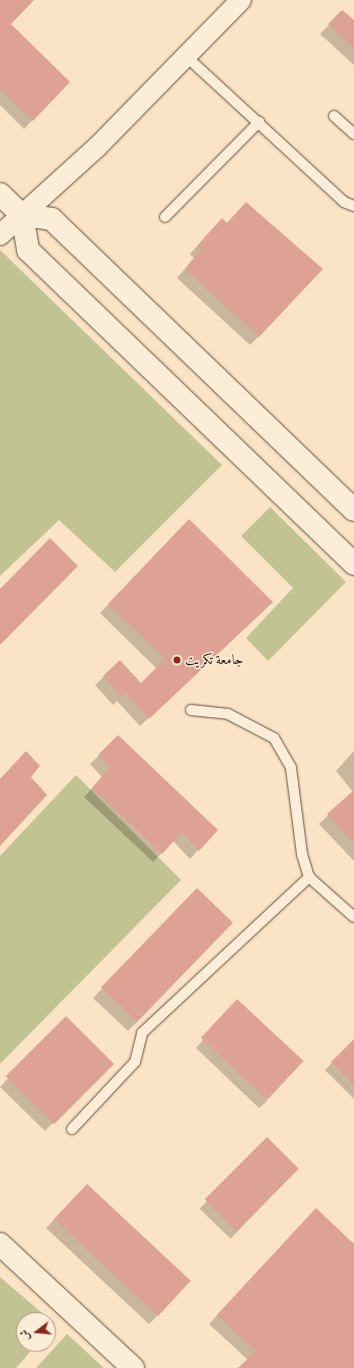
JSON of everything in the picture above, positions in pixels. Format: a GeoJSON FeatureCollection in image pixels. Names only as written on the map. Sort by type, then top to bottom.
{"type":"FeatureCollection","features":[{"type":"Feature","properties":{"kind":"street"},"geometry":{"type":"LineString","coordinates":[[0,236],[97,147],[188,58],[241,0]]}},
{"type":"Feature","properties":{"kind":"street"},"geometry":{"type":"LineString","coordinates":[[0,194],[22,215],[52,219],[354,510]]}},
{"type":"Feature","properties":{"kind":"street"},"geometry":{"type":"LineString","coordinates":[[22,215],[28,250],[354,564]]}},
{"type":"Feature","properties":{"kind":"street"},"geometry":{"type":"LineString","coordinates":[[0,1244],[134,1368]]}},
{"type":"Feature","properties":{"kind":"lane"},"geometry":{"type":"LineString","coordinates":[[188,58],[344,202],[354,206]]}},
{"type":"Feature","properties":{"kind":"lane"},"geometry":{"type":"LineString","coordinates":[[334,116],[354,134]]}},
{"type":"Feature","properties":{"kind":"lane"},"geometry":{"type":"LineString","coordinates":[[165,216],[259,122]]}},
{"type":"Feature","properties":{"kind":"lane"},"geometry":{"type":"LineString","coordinates":[[191,710],[228,714],[274,738],[284,751],[290,768],[302,854],[310,877],[354,917]]}},
{"type":"Feature","properties":{"kind":"lane"},"geometry":{"type":"LineString","coordinates":[[72,1129],[135,1062],[142,1033],[310,877]]}},
{"type":"Feature","properties":{"kind":"green space"},"geometry":{"type":"Polygon","coordinates":[[[0,250],[222,465],[115,572],[59,520],[0,576],[0,250]]]}},
{"type":"Feature","properties":{"kind":"green space"},"geometry":{"type":"Polygon","coordinates":[[[270,507],[346,582],[268,661],[246,638],[293,588],[241,536],[270,507]]]}},
{"type":"Feature","properties":{"kind":"green space"},"geometry":{"type":"Polygon","coordinates":[[[76,775],[181,880],[0,1064],[0,856],[76,775]]]}},
{"type":"Feature","properties":{"kind":"green space"},"geometry":{"type":"Polygon","coordinates":[[[0,1277],[41,1312],[16,1312],[16,1352],[30,1352],[16,1368],[0,1368],[0,1277]]]}},
{"type":"Feature","properties":{"kind":"green space"},"geometry":{"type":"Polygon","coordinates":[[[67,1334],[104,1368],[36,1368],[51,1352],[56,1352],[56,1346],[67,1334]]]}},
{"type":"Feature","properties":{"kind":"building"},"geometry":{"type":"Polygon","coordinates":[[[0,0],[34,0],[11,24],[70,82],[33,121],[0,89],[0,0]]]}},
{"type":"Feature","properties":{"kind":"building"},"geometry":{"type":"Polygon","coordinates":[[[342,10],[354,20],[354,49],[328,24],[342,10]]]}},
{"type":"Feature","properties":{"kind":"building"},"geometry":{"type":"Polygon","coordinates":[[[246,202],[323,269],[259,337],[185,269],[202,248],[198,245],[222,218],[227,223],[246,202]]]}},
{"type":"Feature","properties":{"kind":"building"},"geometry":{"type":"Polygon","coordinates":[[[189,519],[273,602],[149,719],[126,693],[122,697],[103,676],[120,660],[141,683],[165,659],[108,604],[189,519]]]}},
{"type":"Feature","properties":{"kind":"building"},"geometry":{"type":"Polygon","coordinates":[[[50,538],[78,566],[0,645],[0,589],[50,538]]]}},
{"type":"Feature","properties":{"kind":"building"},"geometry":{"type":"Polygon","coordinates":[[[118,735],[218,830],[199,851],[182,832],[162,854],[92,788],[110,767],[98,755],[118,735]]]}},
{"type":"Feature","properties":{"kind":"building"},"geometry":{"type":"Polygon","coordinates":[[[26,751],[40,766],[31,777],[47,795],[0,846],[0,779],[26,751]]]}},
{"type":"Feature","properties":{"kind":"building"},"geometry":{"type":"Polygon","coordinates":[[[354,790],[354,843],[327,814],[354,790]]]}},
{"type":"Feature","properties":{"kind":"building"},"geometry":{"type":"Polygon","coordinates":[[[197,888],[233,923],[137,1022],[101,987],[197,888]]]}},
{"type":"Feature","properties":{"kind":"building"},"geometry":{"type":"Polygon","coordinates":[[[237,999],[304,1061],[267,1100],[201,1038],[237,999]]]}},
{"type":"Feature","properties":{"kind":"building"},"geometry":{"type":"Polygon","coordinates":[[[66,1016],[114,1064],[54,1124],[6,1076],[66,1016]]]}},
{"type":"Feature","properties":{"kind":"building"},"geometry":{"type":"Polygon","coordinates":[[[354,1039],[354,1085],[331,1062],[354,1039]]]}},
{"type":"Feature","properties":{"kind":"building"},"geometry":{"type":"Polygon","coordinates":[[[267,1137],[299,1169],[237,1231],[205,1199],[267,1137]]]}},
{"type":"Feature","properties":{"kind":"building"},"geometry":{"type":"Polygon","coordinates":[[[87,1184],[191,1281],[158,1316],[54,1219],[87,1184]]]}},
{"type":"Feature","properties":{"kind":"building"},"geometry":{"type":"Polygon","coordinates":[[[316,1208],[354,1244],[354,1368],[238,1368],[256,1351],[217,1315],[316,1208]]]}},
{"type":"Feature","properties":{"kind":"place","name":"جامعة تكريت"},"geometry":{"type":"Point","coordinates":[177,660]}}]}
